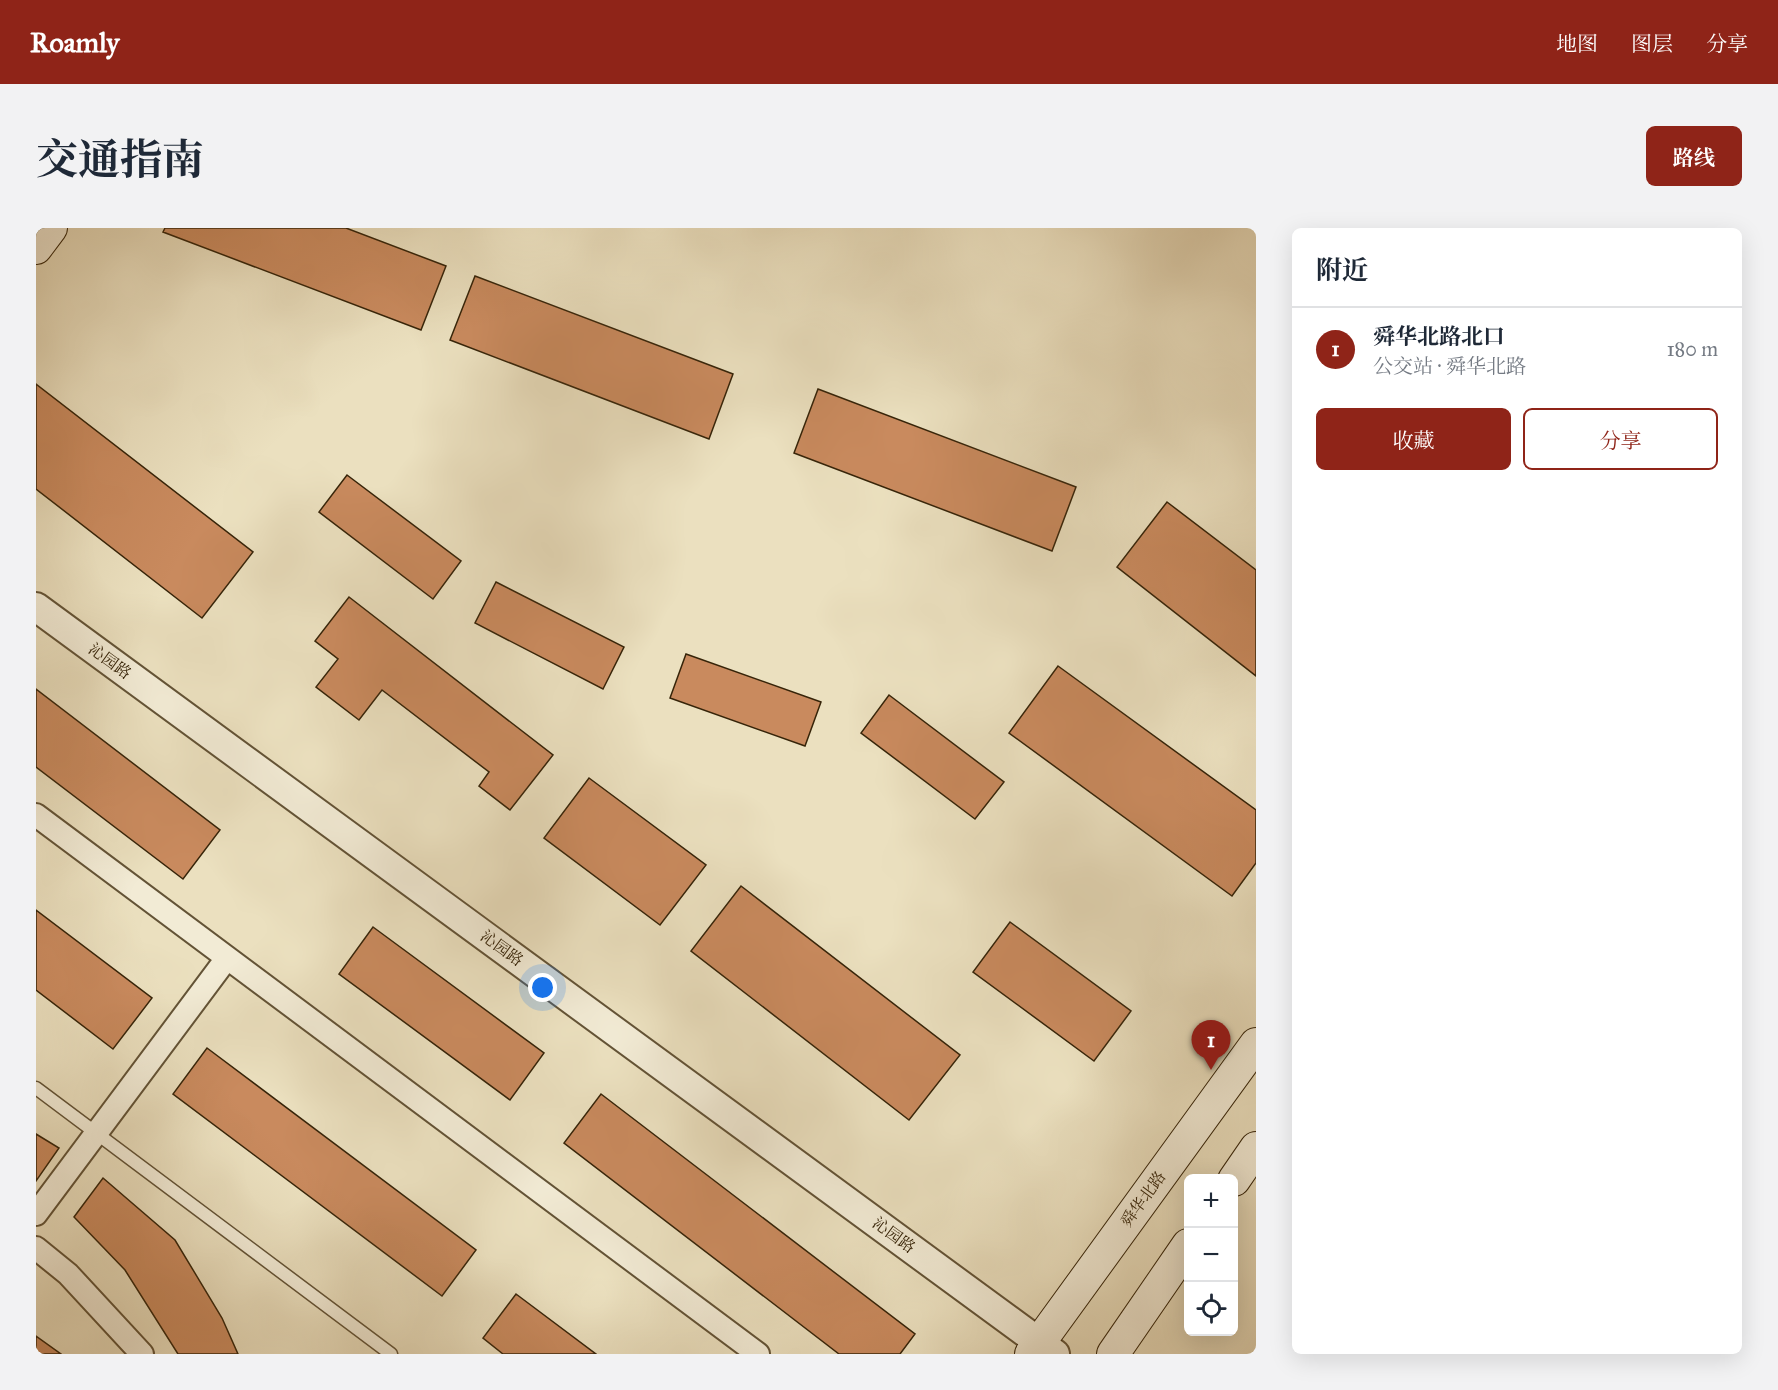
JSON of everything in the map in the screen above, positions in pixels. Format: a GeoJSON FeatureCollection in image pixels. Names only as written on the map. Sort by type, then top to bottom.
{"type":"FeatureCollection","features":[{"type":"Feature","properties":{"kind":"main road"},"geometry":{"type":"LineString","coordinates":[[36,249],[51,228]]}},
{"type":"Feature","properties":{"kind":"main road","name":"舜华北路"},"geometry":{"type":"LineString","coordinates":[[1042,1350],[1256,1044]]}},
{"type":"Feature","properties":{"kind":"main road"},"geometry":{"type":"LineString","coordinates":[[1237,1174],[1256,1148]]}},
{"type":"Feature","properties":{"kind":"main road"},"geometry":{"type":"LineString","coordinates":[[1113,1354],[1184,1251]]}},
{"type":"Feature","properties":{"kind":"street","name":"沁园路"},"geometry":{"type":"LineString","coordinates":[[36,607],[1042,1350]]}},
{"type":"Feature","properties":{"kind":"street"},"geometry":{"type":"LineString","coordinates":[[36,815],[758,1354]]}},
{"type":"Feature","properties":{"kind":"street"},"geometry":{"type":"LineString","coordinates":[[36,1214],[227,958]]}},
{"type":"Feature","properties":{"kind":"street"},"geometry":{"type":"LineString","coordinates":[[36,1248],[68,1274],[142,1354]]}},
{"type":"Feature","properties":{"kind":"lane"},"geometry":{"type":"LineString","coordinates":[[36,1088],[391,1354]]}},
{"type":"Feature","properties":{"kind":"building"},"geometry":{"type":"Polygon","coordinates":[[[165,228],[346,228],[446,266],[421,330],[163,232],[165,228]]]}},
{"type":"Feature","properties":{"kind":"building"},"geometry":{"type":"Polygon","coordinates":[[[475,276],[733,374],[709,439],[450,340],[475,276]]]}},
{"type":"Feature","properties":{"kind":"building"},"geometry":{"type":"Polygon","coordinates":[[[36,384],[253,552],[202,618],[36,489],[36,384]]]}},
{"type":"Feature","properties":{"kind":"building"},"geometry":{"type":"Polygon","coordinates":[[[818,389],[1076,487],[1052,551],[794,453],[818,389]]]}},
{"type":"Feature","properties":{"kind":"building"},"geometry":{"type":"Polygon","coordinates":[[[347,475],[461,561],[433,599],[319,512],[347,475]]]}},
{"type":"Feature","properties":{"kind":"building"},"geometry":{"type":"Polygon","coordinates":[[[1167,502],[1256,570],[1256,676],[1117,567],[1167,502]]]}},
{"type":"Feature","properties":{"kind":"building"},"geometry":{"type":"Polygon","coordinates":[[[496,582],[624,647],[603,689],[475,623],[496,582]]]}},
{"type":"Feature","properties":{"kind":"building"},"geometry":{"type":"Polygon","coordinates":[[[349,597],[553,755],[510,810],[479,786],[489,772],[382,690],[359,720],[316,687],[338,659],[315,641],[349,597]]]}},
{"type":"Feature","properties":{"kind":"building"},"geometry":{"type":"Polygon","coordinates":[[[686,654],[821,702],[805,746],[670,698],[686,654]]]}},
{"type":"Feature","properties":{"kind":"building"},"geometry":{"type":"Polygon","coordinates":[[[1058,666],[1256,810],[1256,863],[1232,896],[1009,733],[1058,666]]]}},
{"type":"Feature","properties":{"kind":"building"},"geometry":{"type":"Polygon","coordinates":[[[36,689],[220,830],[183,879],[36,767],[36,689]]]}},
{"type":"Feature","properties":{"kind":"building"},"geometry":{"type":"Polygon","coordinates":[[[889,695],[1004,782],[975,819],[861,733],[889,695]]]}},
{"type":"Feature","properties":{"kind":"building"},"geometry":{"type":"Polygon","coordinates":[[[589,778],[706,865],[660,925],[544,838],[589,778]]]}},
{"type":"Feature","properties":{"kind":"building"},"geometry":{"type":"Polygon","coordinates":[[[741,886],[960,1055],[909,1120],[691,951],[741,886]]]}},
{"type":"Feature","properties":{"kind":"building"},"geometry":{"type":"Polygon","coordinates":[[[36,910],[152,998],[113,1049],[36,990],[36,910]]]}},
{"type":"Feature","properties":{"kind":"building"},"geometry":{"type":"Polygon","coordinates":[[[1010,922],[1131,1011],[1094,1061],[973,972],[1010,922]]]}},
{"type":"Feature","properties":{"kind":"building"},"geometry":{"type":"Polygon","coordinates":[[[373,927],[544,1053],[510,1100],[339,974],[373,927]]]}},
{"type":"Feature","properties":{"kind":"building"},"geometry":{"type":"Polygon","coordinates":[[[207,1048],[476,1250],[442,1296],[173,1094],[207,1048]]]}},
{"type":"Feature","properties":{"kind":"building"},"geometry":{"type":"Polygon","coordinates":[[[601,1094],[915,1334],[900,1354],[839,1354],[564,1143],[601,1094]]]}},
{"type":"Feature","properties":{"kind":"building"},"geometry":{"type":"Polygon","coordinates":[[[36,1134],[59,1148],[36,1181],[36,1134]]]}},
{"type":"Feature","properties":{"kind":"building"},"geometry":{"type":"Polygon","coordinates":[[[103,1178],[175,1240],[222,1318],[238,1354],[178,1354],[125,1270],[74,1217],[103,1178]]]}},
{"type":"Feature","properties":{"kind":"building"},"geometry":{"type":"Polygon","coordinates":[[[516,1294],[596,1354],[503,1354],[483,1338],[516,1294]]]}},
{"type":"Feature","properties":{"kind":"building"},"geometry":{"type":"Polygon","coordinates":[[[36,1336],[61,1354],[36,1354],[36,1336]]]}},
{"type":"Feature","properties":{"kind":"place","name":"舜华北路北口"},"geometry":{"type":"Point","coordinates":[1211,1070]}}]}
